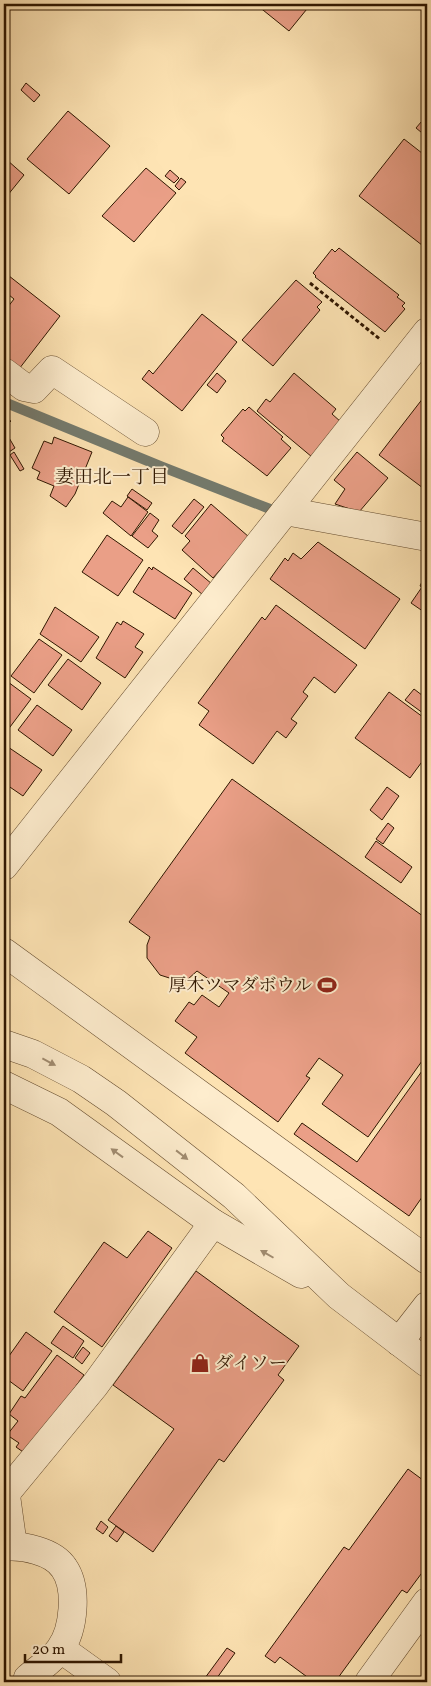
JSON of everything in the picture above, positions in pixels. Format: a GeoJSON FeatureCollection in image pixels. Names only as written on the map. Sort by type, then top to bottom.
{"type":"FeatureCollection","features":[{"type":"Feature","properties":{"kind":"street"},"geometry":{"type":"LineString","coordinates":[[4,866],[427,332]]}},
{"type":"Feature","properties":{"kind":"street"},"geometry":{"type":"LineString","coordinates":[[4,372],[24,387],[34,389],[52,370],[144,432]]}},
{"type":"Feature","properties":{"kind":"street"},"geometry":{"type":"LineString","coordinates":[[285,511],[427,537]]}},
{"type":"Feature","properties":{"kind":"street"},"geometry":{"type":"LineString","coordinates":[[4,952],[427,1260]]}},
{"type":"Feature","properties":{"kind":"street"},"geometry":{"type":"LineString","coordinates":[[4,1044],[33,1054],[81,1079],[116,1103],[234,1196],[339,1296],[427,1363]]}},
{"type":"Feature","properties":{"kind":"street"},"geometry":{"type":"LineString","coordinates":[[4,1085],[59,1112],[213,1223],[339,1296]]}},
{"type":"Feature","properties":{"kind":"street"},"geometry":{"type":"LineString","coordinates":[[29,1682],[28,1678],[60,1649],[72,1619],[72,1592],[64,1567],[48,1554],[8,1546],[5,1487],[95,1385],[213,1223]]}},
{"type":"Feature","properties":{"kind":"street"},"geometry":{"type":"LineString","coordinates":[[399,1342],[427,1306]]}},
{"type":"Feature","properties":{"kind":"street"},"geometry":{"type":"LineString","coordinates":[[368,1682],[427,1602]]}},
{"type":"Feature","properties":{"kind":"street"},"geometry":{"type":"LineString","coordinates":[[60,1649],[107,1682]]}},
{"type":"Feature","properties":{"kind":"path"},"geometry":{"type":"LineString","coordinates":[[310,282],[406,359]]}},
{"type":"Feature","properties":{"kind":"building"},"geometry":{"type":"Polygon","coordinates":[[[260,4],[311,4],[289,31],[258,6],[260,4]]]}},
{"type":"Feature","properties":{"kind":"building"},"geometry":{"type":"Polygon","coordinates":[[[26,83],[40,95],[34,102],[21,90],[26,83]]]}},
{"type":"Feature","properties":{"kind":"building"},"geometry":{"type":"Polygon","coordinates":[[[68,111],[110,146],[69,194],[27,159],[68,111]]]}},
{"type":"Feature","properties":{"kind":"building"},"geometry":{"type":"Polygon","coordinates":[[[427,115],[427,137],[416,128],[427,115]]]}},
{"type":"Feature","properties":{"kind":"building"},"geometry":{"type":"Polygon","coordinates":[[[404,139],[427,157],[427,249],[359,196],[404,139]]]}},
{"type":"Feature","properties":{"kind":"building"},"geometry":{"type":"Polygon","coordinates":[[[7,160],[24,175],[7,196],[4,194],[4,164],[7,160]]]}},
{"type":"Feature","properties":{"kind":"building"},"geometry":{"type":"Polygon","coordinates":[[[146,168],[176,193],[134,242],[102,216],[146,168]]]}},
{"type":"Feature","properties":{"kind":"building"},"geometry":{"type":"Polygon","coordinates":[[[170,170],[179,178],[174,183],[165,176],[170,170]]]}},
{"type":"Feature","properties":{"kind":"building"},"geometry":{"type":"Polygon","coordinates":[[[181,178],[186,182],[179,190],[175,186],[181,178]]]}},
{"type":"Feature","properties":{"kind":"building"},"geometry":{"type":"Polygon","coordinates":[[[339,248],[399,295],[397,297],[405,303],[402,306],[405,309],[385,332],[315,277],[313,273],[332,249],[335,252],[339,248]]]}},
{"type":"Feature","properties":{"kind":"building"},"geometry":{"type":"Polygon","coordinates":[[[4,272],[60,316],[19,369],[4,357],[4,312],[14,299],[4,291],[4,272]]]}},
{"type":"Feature","properties":{"kind":"building"},"geometry":{"type":"Polygon","coordinates":[[[296,280],[322,302],[317,307],[320,310],[273,366],[242,340],[296,280]]]}},
{"type":"Feature","properties":{"kind":"building"},"geometry":{"type":"Polygon","coordinates":[[[202,314],[237,342],[182,411],[142,379],[149,370],[153,374],[202,314]]]}},
{"type":"Feature","properties":{"kind":"building"},"geometry":{"type":"Polygon","coordinates":[[[217,373],[226,381],[217,393],[207,385],[217,373]]]}},
{"type":"Feature","properties":{"kind":"building"},"geometry":{"type":"Polygon","coordinates":[[[294,373],[336,409],[332,414],[341,422],[312,457],[257,411],[266,399],[270,402],[294,373]]]}},
{"type":"Feature","properties":{"kind":"building"},"geometry":{"type":"Polygon","coordinates":[[[427,393],[427,491],[379,455],[427,393]]]}},
{"type":"Feature","properties":{"kind":"building"},"geometry":{"type":"Polygon","coordinates":[[[249,407],[283,437],[281,439],[291,448],[267,476],[222,441],[224,438],[221,435],[243,409],[245,411],[249,407]]]}},
{"type":"Feature","properties":{"kind":"building"},"geometry":{"type":"Polygon","coordinates":[[[4,418],[11,421],[4,428],[4,418]]]}},
{"type":"Feature","properties":{"kind":"building"},"geometry":{"type":"Polygon","coordinates":[[[8,436],[15,448],[9,452],[4,442],[4,439],[8,436]]]}},
{"type":"Feature","properties":{"kind":"building"},"geometry":{"type":"Polygon","coordinates":[[[54,437],[92,452],[75,494],[66,507],[50,496],[54,486],[37,479],[40,472],[32,468],[44,441],[52,444],[54,437]]]}},
{"type":"Feature","properties":{"kind":"building"},"geometry":{"type":"Polygon","coordinates":[[[14,452],[24,469],[20,471],[10,455],[14,452]]]}},
{"type":"Feature","properties":{"kind":"building"},"geometry":{"type":"Polygon","coordinates":[[[357,452],[388,478],[359,512],[335,504],[345,489],[334,480],[357,452]]]}},
{"type":"Feature","properties":{"kind":"building"},"geometry":{"type":"Polygon","coordinates":[[[132,489],[152,503],[147,510],[127,496],[132,489]]]}},
{"type":"Feature","properties":{"kind":"building"},"geometry":{"type":"Polygon","coordinates":[[[128,497],[148,512],[131,536],[103,513],[112,501],[121,507],[128,497]]]}},
{"type":"Feature","properties":{"kind":"building"},"geometry":{"type":"Polygon","coordinates":[[[194,499],[204,507],[182,534],[172,526],[194,499]]]}},
{"type":"Feature","properties":{"kind":"building"},"geometry":{"type":"Polygon","coordinates":[[[211,504],[249,537],[213,578],[182,550],[190,541],[185,536],[211,504]]]}},
{"type":"Feature","properties":{"kind":"building"},"geometry":{"type":"Polygon","coordinates":[[[150,513],[159,520],[152,531],[158,536],[148,548],[132,536],[150,513]]]}},
{"type":"Feature","properties":{"kind":"building"},"geometry":{"type":"Polygon","coordinates":[[[107,535],[143,560],[118,596],[82,572],[107,535]]]}},
{"type":"Feature","properties":{"kind":"building"},"geometry":{"type":"Polygon","coordinates":[[[318,542],[400,599],[365,649],[270,579],[285,558],[288,561],[293,553],[301,559],[318,542]]]}},
{"type":"Feature","properties":{"kind":"building"},"geometry":{"type":"Polygon","coordinates":[[[149,567],[152,570],[153,567],[192,593],[175,619],[133,592],[149,567]]]}},
{"type":"Feature","properties":{"kind":"building"},"geometry":{"type":"Polygon","coordinates":[[[193,568],[212,584],[203,595],[184,579],[193,568]]]}},
{"type":"Feature","properties":{"kind":"building"},"geometry":{"type":"Polygon","coordinates":[[[427,571],[427,614],[411,603],[422,587],[420,586],[427,571]]]}},
{"type":"Feature","properties":{"kind":"building"},"geometry":{"type":"Polygon","coordinates":[[[276,605],[357,665],[335,693],[314,677],[303,692],[308,696],[291,719],[297,723],[286,738],[277,731],[253,764],[199,725],[209,711],[198,703],[262,617],[265,620],[276,605]]]}},
{"type":"Feature","properties":{"kind":"building"},"geometry":{"type":"Polygon","coordinates":[[[55,607],[99,637],[81,662],[40,634],[55,607]]]}},
{"type":"Feature","properties":{"kind":"building"},"geometry":{"type":"Polygon","coordinates":[[[123,621],[144,634],[135,647],[143,652],[125,678],[96,658],[117,622],[121,625],[123,621]]]}},
{"type":"Feature","properties":{"kind":"building"},"geometry":{"type":"Polygon","coordinates":[[[39,639],[62,655],[34,693],[11,676],[39,639]]]}},
{"type":"Feature","properties":{"kind":"building"},"geometry":{"type":"Polygon","coordinates":[[[68,659],[101,683],[82,710],[48,685],[68,659]]]}},
{"type":"Feature","properties":{"kind":"building"},"geometry":{"type":"Polygon","coordinates":[[[8,682],[31,699],[4,735],[4,687],[8,682]]]}},
{"type":"Feature","properties":{"kind":"building"},"geometry":{"type":"Polygon","coordinates":[[[414,689],[427,699],[427,716],[405,700],[414,689]]]}},
{"type":"Feature","properties":{"kind":"building"},"geometry":{"type":"Polygon","coordinates":[[[389,692],[427,720],[427,755],[410,778],[355,738],[389,692]]]}},
{"type":"Feature","properties":{"kind":"building"},"geometry":{"type":"Polygon","coordinates":[[[37,705],[72,730],[53,756],[18,730],[37,705]]]}},
{"type":"Feature","properties":{"kind":"building"},"geometry":{"type":"Polygon","coordinates":[[[8,747],[42,770],[23,796],[4,783],[4,753],[8,747]]]}},
{"type":"Feature","properties":{"kind":"building"},"geometry":{"type":"Polygon","coordinates":[[[232,779],[427,919],[427,1054],[368,1137],[322,1104],[343,1075],[319,1058],[306,1076],[310,1078],[278,1122],[185,1053],[197,1037],[175,1021],[189,1002],[194,1005],[202,995],[219,1007],[229,993],[197,971],[182,982],[160,975],[147,958],[147,945],[150,937],[129,922],[232,779]]]}},
{"type":"Feature","properties":{"kind":"building"},"geometry":{"type":"Polygon","coordinates":[[[387,787],[399,796],[382,820],[370,810],[387,787]]]}},
{"type":"Feature","properties":{"kind":"building"},"geometry":{"type":"Polygon","coordinates":[[[388,823],[394,828],[383,844],[376,839],[388,823]]]}},
{"type":"Feature","properties":{"kind":"building"},"geometry":{"type":"Polygon","coordinates":[[[376,841],[412,867],[401,883],[365,857],[376,841]]]}},
{"type":"Feature","properties":{"kind":"building"},"geometry":{"type":"Polygon","coordinates":[[[427,1064],[427,1190],[409,1216],[294,1134],[302,1123],[357,1162],[427,1064]]]}},
{"type":"Feature","properties":{"kind":"building"},"geometry":{"type":"Polygon","coordinates":[[[148,1231],[172,1248],[102,1347],[54,1312],[104,1242],[127,1258],[148,1231]]]}},
{"type":"Feature","properties":{"kind":"building"},"geometry":{"type":"Polygon","coordinates":[[[196,1271],[299,1346],[278,1375],[284,1380],[224,1462],[219,1459],[153,1552],[108,1520],[174,1429],[113,1385],[196,1271]]]}},
{"type":"Feature","properties":{"kind":"building"},"geometry":{"type":"Polygon","coordinates":[[[63,1326],[84,1341],[73,1358],[51,1343],[63,1326]]]}},
{"type":"Feature","properties":{"kind":"building"},"geometry":{"type":"Polygon","coordinates":[[[26,1332],[52,1351],[23,1391],[4,1377],[4,1363],[26,1332]]]}},
{"type":"Feature","properties":{"kind":"building"},"geometry":{"type":"Polygon","coordinates":[[[83,1347],[90,1353],[82,1364],[75,1358],[83,1347]]]}},
{"type":"Feature","properties":{"kind":"building"},"geometry":{"type":"Polygon","coordinates":[[[57,1355],[84,1375],[26,1454],[16,1447],[19,1443],[7,1435],[18,1421],[9,1414],[21,1396],[25,1398],[57,1355]]]}},
{"type":"Feature","properties":{"kind":"building"},"geometry":{"type":"Polygon","coordinates":[[[408,1469],[427,1483],[427,1566],[407,1593],[402,1590],[335,1682],[314,1682],[280,1657],[275,1663],[265,1656],[344,1547],[349,1550],[408,1469]]]}},
{"type":"Feature","properties":{"kind":"building"},"geometry":{"type":"Polygon","coordinates":[[[101,1521],[108,1527],[103,1534],[96,1529],[101,1521]]]}},
{"type":"Feature","properties":{"kind":"building"},"geometry":{"type":"Polygon","coordinates":[[[116,1526],[124,1532],[117,1542],[109,1536],[116,1526]]]}},
{"type":"Feature","properties":{"kind":"building"},"geometry":{"type":"Polygon","coordinates":[[[227,1648],[235,1653],[214,1682],[202,1682],[227,1648]]]}},
{"type":"Feature","properties":{"kind":"waterway"},"geometry":{"type":"LineString","coordinates":[[4,402],[270,509]]}},
{"type":"Feature","properties":{"kind":"place","name":"厚木ツマダボウル"},"geometry":{"type":"Point","coordinates":[327,985]}},
{"type":"Feature","properties":{"kind":"place","name":"ダイソー"},"geometry":{"type":"Point","coordinates":[200,1363]}},
{"type":"Feature","properties":{"kind":"district","name":"妻田北一丁目"},"geometry":{"type":"Point","coordinates":[112,476]}}]}
